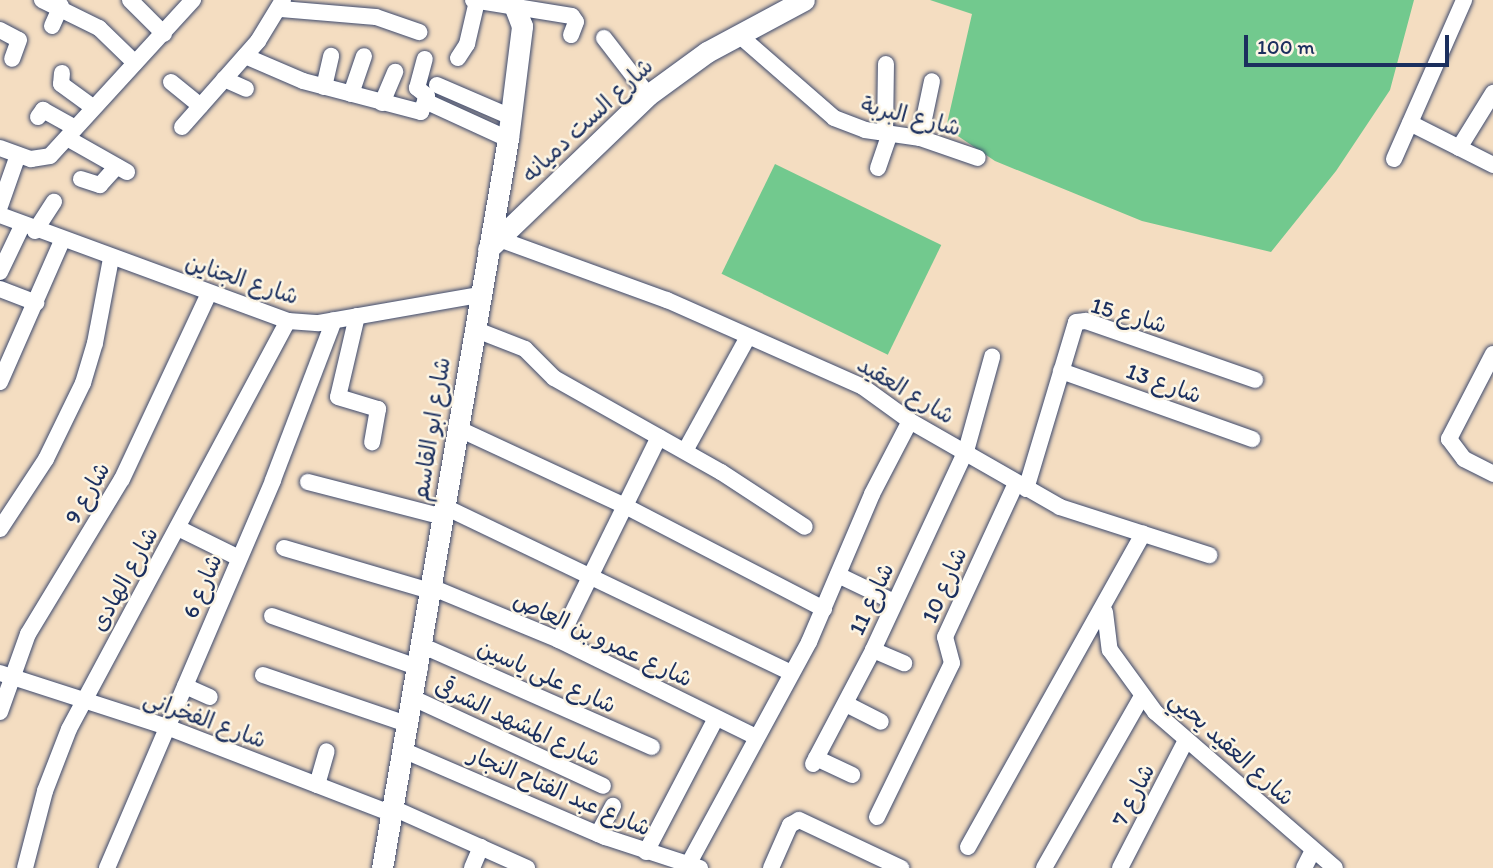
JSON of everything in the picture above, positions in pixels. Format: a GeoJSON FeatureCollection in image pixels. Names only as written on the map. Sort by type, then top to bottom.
{"type":"FeatureCollection","features":[{"type":"Feature","properties":{"kind":"street"},"geometry":{"type":"LineString","coordinates":[[0,148],[31,159],[50,156],[193,0]]}},
{"type":"Feature","properties":{"kind":"street"},"geometry":{"type":"LineString","coordinates":[[458,58],[467,44],[475,0],[514,3],[572,16],[576,22],[571,35]]}},
{"type":"Feature","properties":{"kind":"street","name":"شارع الست دميانه"},"geometry":{"type":"LineString","coordinates":[[494,244],[648,94],[739,35],[804,0]]}},
{"type":"Feature","properties":{"kind":"street"},"geometry":{"type":"LineString","coordinates":[[1394,159],[1464,0]]}},
{"type":"Feature","properties":{"kind":"street"},"geometry":{"type":"LineString","coordinates":[[130,1],[164,34]]}},
{"type":"Feature","properties":{"kind":"street"},"geometry":{"type":"LineString","coordinates":[[52,26],[54,3],[80,7],[135,63]]}},
{"type":"Feature","properties":{"kind":"street","name":"شارع ابو القاسم"},"geometry":{"type":"LineString","coordinates":[[382,868],[415,699],[480,295],[494,244],[522,26],[514,3]]}},
{"type":"Feature","properties":{"kind":"street"},"geometry":{"type":"LineString","coordinates":[[182,127],[245,56],[282,4],[376,17],[419,32]]}},
{"type":"Feature","properties":{"kind":"street"},"geometry":{"type":"LineString","coordinates":[[0,30],[19,40],[12,59]]}},
{"type":"Feature","properties":{"kind":"street","name":"شارع البربة"},"geometry":{"type":"LineString","coordinates":[[739,35],[820,108],[849,125],[920,138],[978,158]]}},
{"type":"Feature","properties":{"kind":"street"},"geometry":{"type":"LineString","coordinates":[[604,38],[648,94]]}},
{"type":"Feature","properties":{"kind":"street"},"geometry":{"type":"LineString","coordinates":[[245,56],[324,87],[421,112],[426,95],[417,88],[425,59]]}},
{"type":"Feature","properties":{"kind":"street"},"geometry":{"type":"LineString","coordinates":[[324,87],[331,56]]}},
{"type":"Feature","properties":{"kind":"street"},"geometry":{"type":"LineString","coordinates":[[335,108],[346,93],[364,56]]}},
{"type":"Feature","properties":{"kind":"street"},"geometry":{"type":"LineString","coordinates":[[878,168],[887,134],[886,64]]}},
{"type":"Feature","properties":{"kind":"street"},"geometry":{"type":"LineString","coordinates":[[382,103],[395,72]]}},
{"type":"Feature","properties":{"kind":"street"},"geometry":{"type":"LineString","coordinates":[[62,73],[61,84],[93,107]]}},
{"type":"Feature","properties":{"kind":"street"},"geometry":{"type":"LineString","coordinates":[[224,79],[246,89]]}},
{"type":"Feature","properties":{"kind":"street"},"geometry":{"type":"LineString","coordinates":[[920,138],[932,81]]}},
{"type":"Feature","properties":{"kind":"street"},"geometry":{"type":"LineString","coordinates":[[171,82],[201,106]]}},
{"type":"Feature","properties":{"kind":"street"},"geometry":{"type":"LineString","coordinates":[[437,85],[511,117]]}},
{"type":"Feature","properties":{"kind":"street"},"geometry":{"type":"LineString","coordinates":[[1459,148],[1493,93]]}},
{"type":"Feature","properties":{"kind":"street"},"geometry":{"type":"LineString","coordinates":[[425,101],[508,139]]}},
{"type":"Feature","properties":{"kind":"street"},"geometry":{"type":"LineString","coordinates":[[38,117],[43,110],[122,169],[100,185],[81,179]]}},
{"type":"Feature","properties":{"kind":"street"},"geometry":{"type":"LineString","coordinates":[[1410,123],[1493,165]]}},
{"type":"Feature","properties":{"kind":"street"},"geometry":{"type":"LineString","coordinates":[[0,206],[18,155]]}},
{"type":"Feature","properties":{"kind":"street"},"geometry":{"type":"LineString","coordinates":[[1,267],[29,229],[54,202]]}},
{"type":"Feature","properties":{"kind":"street","name":"شارع الجناين"},"geometry":{"type":"LineString","coordinates":[[0,215],[29,229],[288,321],[334,320],[480,295]]}},
{"type":"Feature","properties":{"kind":"street"},"geometry":{"type":"LineString","coordinates":[[0,382],[62,241]]}},
{"type":"Feature","properties":{"kind":"street","name":"شارع العقيد"},"geometry":{"type":"LineString","coordinates":[[494,244],[667,300],[863,387],[911,421],[966,451],[1021,486],[1075,513],[1209,555]]}},
{"type":"Feature","properties":{"kind":"street"},"geometry":{"type":"LineString","coordinates":[[0,528],[46,459],[83,383],[100,322],[111,258]]}},
{"type":"Feature","properties":{"kind":"street"},"geometry":{"type":"LineString","coordinates":[[0,289],[36,303]]}},
{"type":"Feature","properties":{"kind":"street","name":"شارع 9"},"geometry":{"type":"LineString","coordinates":[[0,712],[6,674],[88,538],[154,418],[209,293]]}},
{"type":"Feature","properties":{"kind":"street"},"geometry":{"type":"LineString","coordinates":[[357,316],[338,397],[378,410],[372,442]]}},
{"type":"Feature","properties":{"kind":"street","name":"شارع 6"},"geometry":{"type":"LineString","coordinates":[[107,868],[239,558],[334,320]]}},
{"type":"Feature","properties":{"kind":"street","name":"شارع 15"},"geometry":{"type":"LineString","coordinates":[[1021,486],[1061,370],[1073,326],[1081,320],[1255,380]]}},
{"type":"Feature","properties":{"kind":"street","name":"شارع الهادى"},"geometry":{"type":"LineString","coordinates":[[25,868],[45,791],[84,699],[288,321]]}},
{"type":"Feature","properties":{"kind":"street"},"geometry":{"type":"LineString","coordinates":[[474,329],[525,349],[554,378],[685,451],[805,527]]}},
{"type":"Feature","properties":{"kind":"street"},"geometry":{"type":"LineString","coordinates":[[685,451],[748,337]]}},
{"type":"Feature","properties":{"kind":"street"},"geometry":{"type":"LineString","coordinates":[[1493,354],[1449,439],[1464,459],[1493,474]]}},
{"type":"Feature","properties":{"kind":"street","name":"شارع 11"},"geometry":{"type":"LineString","coordinates":[[852,775],[815,761],[873,650],[966,451],[992,357]]}},
{"type":"Feature","properties":{"kind":"street","name":"شارع 13"},"geometry":{"type":"LineString","coordinates":[[1061,370],[1252,439]]}},
{"type":"Feature","properties":{"kind":"street"},"geometry":{"type":"LineString","coordinates":[[694,866],[754,736],[824,609],[911,421]]}},
{"type":"Feature","properties":{"kind":"street"},"geometry":{"type":"LineString","coordinates":[[457,428],[627,507],[824,609]]}},
{"type":"Feature","properties":{"kind":"street"},"geometry":{"type":"LineString","coordinates":[[559,640],[627,507],[659,437]]}},
{"type":"Feature","properties":{"kind":"street"},"geometry":{"type":"LineString","coordinates":[[308,482],[444,512],[592,575],[791,673]]}},
{"type":"Feature","properties":{"kind":"street","name":"شارع 10"},"geometry":{"type":"LineString","coordinates":[[877,817],[952,663],[945,637],[1021,486]]}},
{"type":"Feature","properties":{"kind":"street"},"geometry":{"type":"LineString","coordinates":[[178,528],[239,558]]}},
{"type":"Feature","properties":{"kind":"street"},"geometry":{"type":"LineString","coordinates":[[968,847],[1066,668],[1105,610],[1143,534]]}},
{"type":"Feature","properties":{"kind":"street","name":"شارع عمرو بن العاص"},"geometry":{"type":"LineString","coordinates":[[284,548],[431,589],[559,640],[754,736]]}},
{"type":"Feature","properties":{"kind":"street"},"geometry":{"type":"LineString","coordinates":[[838,575],[894,602]]}},
{"type":"Feature","properties":{"kind":"street","name":"شارع العقيد يحيي"},"geometry":{"type":"LineString","coordinates":[[1105,610],[1110,650],[1142,696],[1185,742],[1335,868]]}},
{"type":"Feature","properties":{"kind":"street"},"geometry":{"type":"LineString","coordinates":[[272,616],[420,668]]}},
{"type":"Feature","properties":{"kind":"street","name":"شارع على ياسين"},"geometry":{"type":"LineString","coordinates":[[423,646],[652,747]]}},
{"type":"Feature","properties":{"kind":"street"},"geometry":{"type":"LineString","coordinates":[[873,650],[904,663]]}},
{"type":"Feature","properties":{"kind":"street","name":"شارع الفخرانى"},"geometry":{"type":"LineString","coordinates":[[6,674],[167,727],[317,785],[393,811],[527,868]]}},
{"type":"Feature","properties":{"kind":"street"},"geometry":{"type":"LineString","coordinates":[[263,675],[410,724]]}},
{"type":"Feature","properties":{"kind":"street"},"geometry":{"type":"LineString","coordinates":[[185,687],[210,697]]}},
{"type":"Feature","properties":{"kind":"street"},"geometry":{"type":"LineString","coordinates":[[1044,868],[1142,696]]}},
{"type":"Feature","properties":{"kind":"street","name":"شارع المشهد الشرقى"},"geometry":{"type":"LineString","coordinates":[[415,699],[603,786]]}},
{"type":"Feature","properties":{"kind":"street"},"geometry":{"type":"LineString","coordinates":[[846,704],[880,722]]}},
{"type":"Feature","properties":{"kind":"street"},"geometry":{"type":"LineString","coordinates":[[646,852],[716,718]]}},
{"type":"Feature","properties":{"kind":"street","name":"شارع 7"},"geometry":{"type":"LineString","coordinates":[[1121,868],[1185,742]]}},
{"type":"Feature","properties":{"kind":"street"},"geometry":{"type":"LineString","coordinates":[[317,785],[327,751]]}},
{"type":"Feature","properties":{"kind":"street","name":"شارع عبد الفتاح النجار"},"geometry":{"type":"LineString","coordinates":[[405,751],[598,834],[694,866]]}},
{"type":"Feature","properties":{"kind":"street"},"geometry":{"type":"LineString","coordinates":[[598,834],[613,806]]}},
{"type":"Feature","properties":{"kind":"street"},"geometry":{"type":"LineString","coordinates":[[771,868],[790,825],[799,820],[901,868]]}},
{"type":"Feature","properties":{"kind":"street"},"geometry":{"type":"LineString","coordinates":[[471,868],[481,847]]}},
{"type":"Feature","properties":{"kind":"street"},"geometry":{"type":"LineString","coordinates":[[1304,868],[1312,850]]}},
{"type":"Feature","properties":{"kind":"green space"},"geometry":{"type":"Polygon","coordinates":[[[930,0],[1414,0],[1390,90],[1336,171],[1271,252],[1142,221],[995,161],[946,128],[972,14],[930,0]]]}},
{"type":"Feature","properties":{"kind":"green space"},"geometry":{"type":"Polygon","coordinates":[[[775,164],[941,245],[888,355],[722,274],[775,164]]]}}]}
